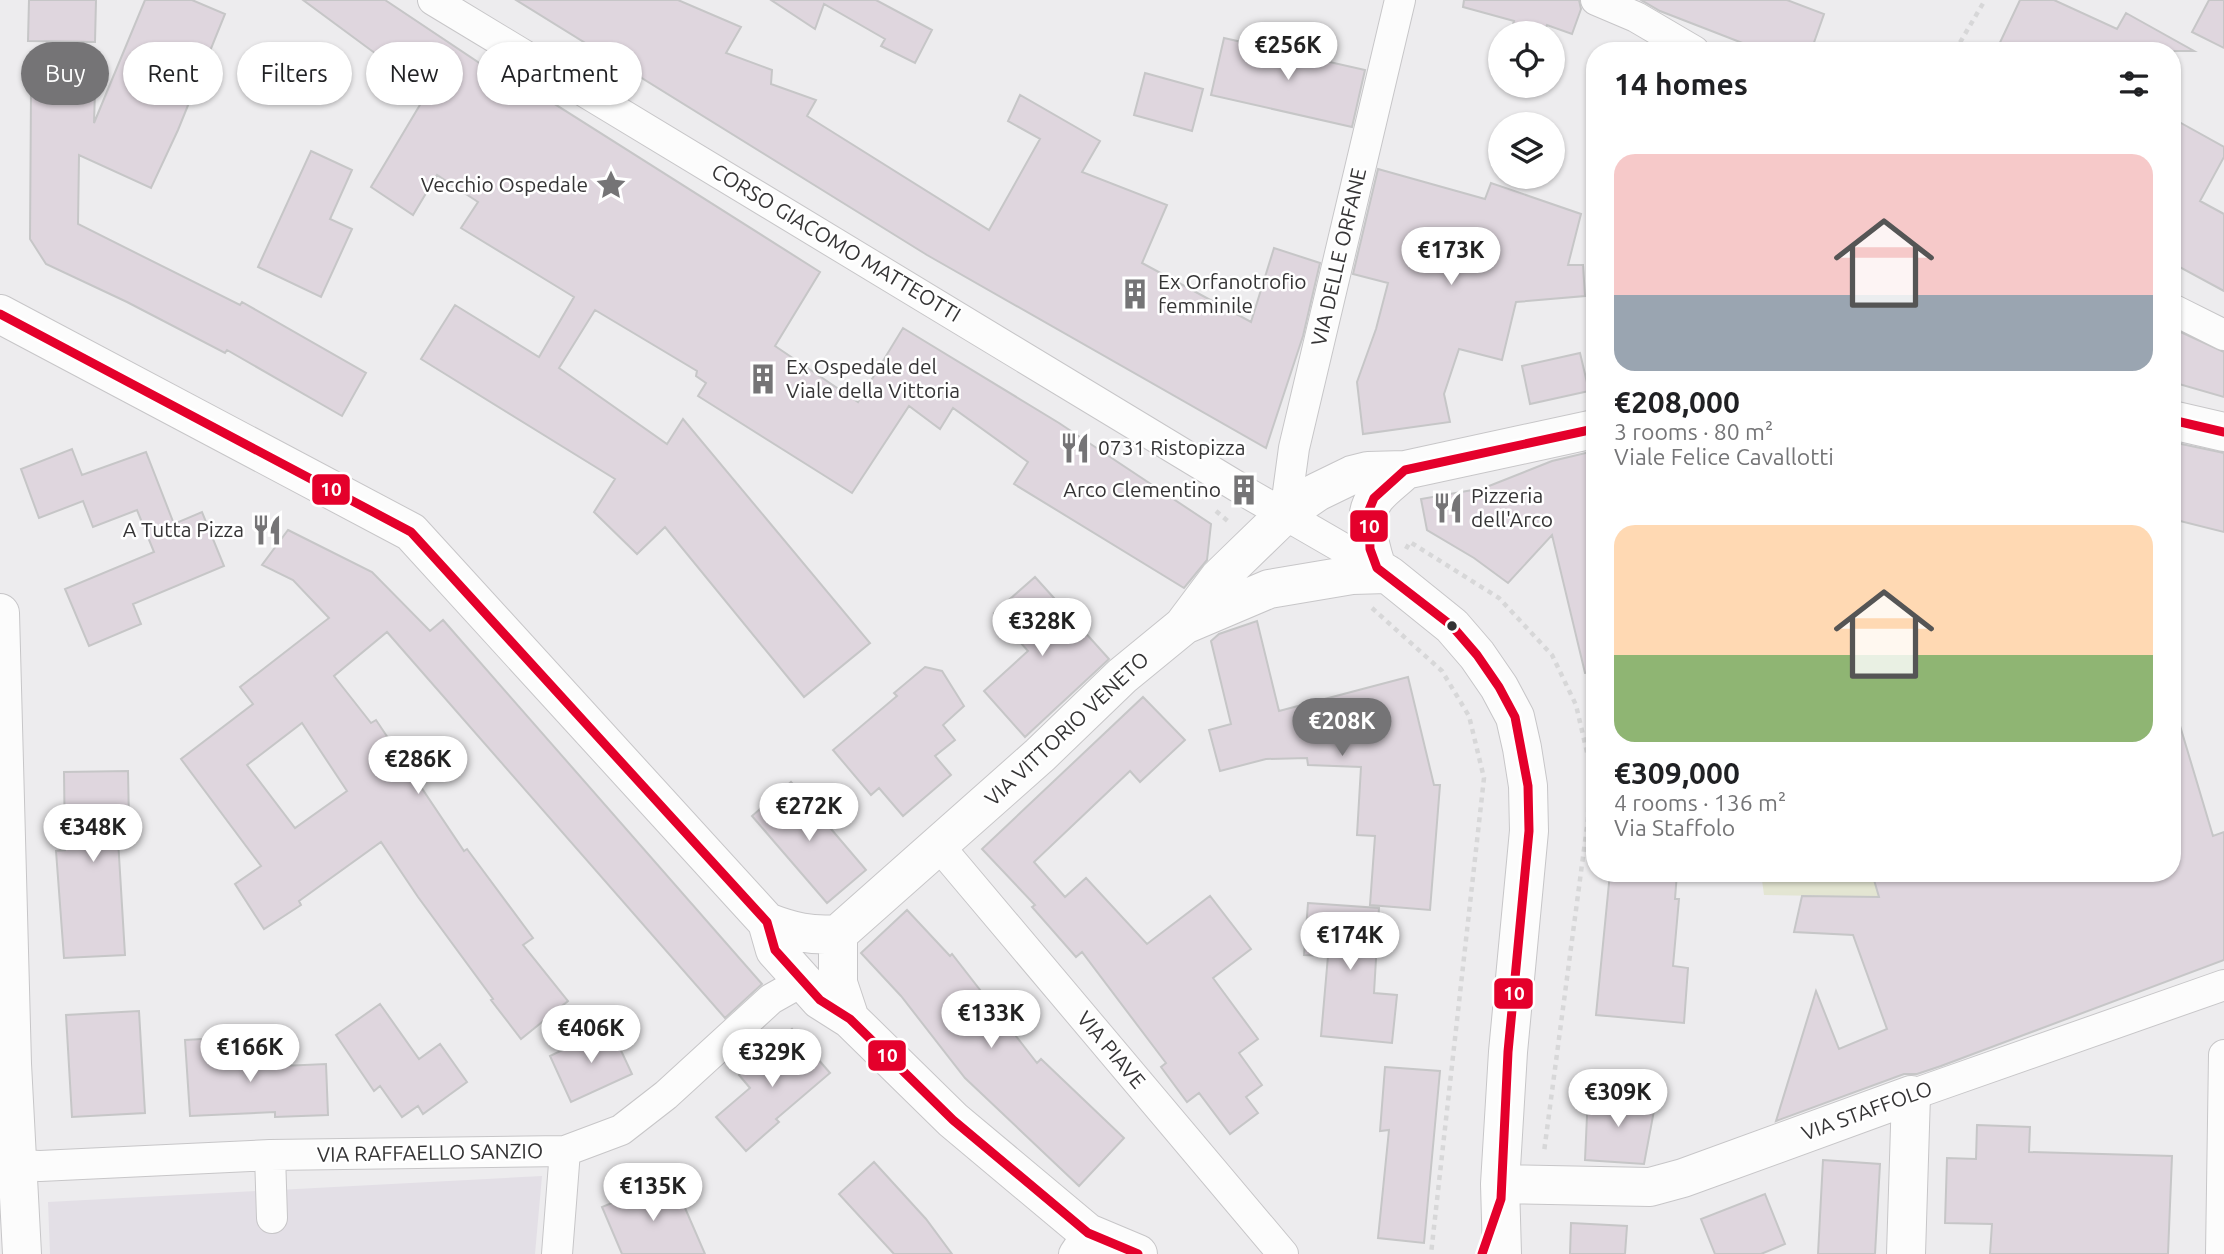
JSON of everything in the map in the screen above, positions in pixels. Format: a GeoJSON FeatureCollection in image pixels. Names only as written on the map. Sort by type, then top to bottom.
{"type":"FeatureCollection","features":[{"type":"Feature","properties":{"kind":"main road"},"geometry":{"type":"LineString","coordinates":[[0,314],[411,532],[767,922],[795,933],[838,934],[838,983],[850,1019]]}},
{"type":"Feature","properties":{"kind":"main road"},"geometry":{"type":"LineString","coordinates":[[2181,422],[2224,432]]}},
{"type":"Feature","properties":{"kind":"main road","name":"VIA VITTORIO VENETO"},"geometry":{"type":"LineString","coordinates":[[838,934],[1040,755],[1122,676],[1183,625],[1219,578],[1285,514],[1317,492],[1352,475],[1368,471],[1405,470],[1586,431]]}},
{"type":"Feature","properties":{"kind":"main road"},"geometry":{"type":"LineString","coordinates":[[1405,470],[1374,498],[1369,510],[1370,549],[1382,571],[1452,626],[1477,655],[1499,687],[1516,717],[1528,786],[1530,831],[1508,1052],[1501,1192],[1502,1254]]}},
{"type":"Feature","properties":{"kind":"main road"},"geometry":{"type":"LineString","coordinates":[[1183,625],[1269,589],[1382,571]]}},
{"type":"Feature","properties":{"kind":"main road"},"geometry":{"type":"LineString","coordinates":[[0,613],[8,1164],[22,1254]]}},
{"type":"Feature","properties":{"kind":"main road"},"geometry":{"type":"LineString","coordinates":[[767,922],[775,950],[820,1000],[850,1019],[1081,1244],[1138,1254]]}},
{"type":"Feature","properties":{"kind":"main road"},"geometry":{"type":"LineString","coordinates":[[1906,1254],[1910,1095]]}},
{"type":"Feature","properties":{"kind":"main road","name":"VIA STAFFOLO"},"geometry":{"type":"LineString","coordinates":[[1501,1192],[1650,1187],[1684,1178],[1910,1095]]}},
{"type":"Feature","properties":{"kind":"main road"},"geometry":{"type":"LineString","coordinates":[[1482,1254],[1501,1192]]}},
{"type":"Feature","properties":{"kind":"street","name":"CORSO GIACOMO MATTEOTTI"},"geometry":{"type":"LineString","coordinates":[[433,0],[1244,491],[1382,571]]}},
{"type":"Feature","properties":{"kind":"street","name":"VIA DELLE ORFANE"},"geometry":{"type":"LineString","coordinates":[[1285,514],[1294,448],[1400,0]]}},
{"type":"Feature","properties":{"kind":"street"},"geometry":{"type":"LineString","coordinates":[[1596,0],[1636,17],[1678,42]]}},
{"type":"Feature","properties":{"kind":"street"},"geometry":{"type":"LineString","coordinates":[[2181,314],[2224,335]]}},
{"type":"Feature","properties":{"kind":"street","name":"VIA PIAVE"},"geometry":{"type":"LineString","coordinates":[[939,846],[1283,1254]]}},
{"type":"Feature","properties":{"kind":"street","name":"VIA RAFFAELLO SANZIO"},"geometry":{"type":"LineString","coordinates":[[8,1164],[40,1166],[270,1155],[565,1151],[621,1130],[666,1095],[771,999],[803,981]]}},
{"type":"Feature","properties":{"kind":"street","name":"VIA STAFFOLO"},"geometry":{"type":"LineString","coordinates":[[1910,1095],[2224,985]]}},
{"type":"Feature","properties":{"kind":"street"},"geometry":{"type":"LineString","coordinates":[[2221,1254],[2224,1055]]}},
{"type":"Feature","properties":{"kind":"street"},"geometry":{"type":"LineString","coordinates":[[557,1254],[565,1151]]}},
{"type":"Feature","properties":{"kind":"street"},"geometry":{"type":"LineString","coordinates":[[270,1155],[272,1218]]}},
{"type":"Feature","properties":{"kind":"path"},"geometry":{"type":"LineString","coordinates":[[1960,42],[1985,0]]}},
{"type":"Feature","properties":{"kind":"shaded area"},"geometry":{"type":"Polygon","coordinates":[[[542,1176],[535,1254],[50,1254],[48,1202],[542,1176]]]}},
{"type":"Feature","properties":{"kind":"green space"},"geometry":{"type":"Polygon","coordinates":[[[1762,882],[1875,882],[1879,897],[1764,895],[1762,882]]]}},
{"type":"Feature","properties":{"kind":"building"},"geometry":{"type":"Polygon","coordinates":[[[29,0],[96,0],[95,42],[28,41],[29,0]]]}},
{"type":"Feature","properties":{"kind":"building"},"geometry":{"type":"Polygon","coordinates":[[[145,0],[192,0],[225,14],[214,42],[128,42],[145,0]]]}},
{"type":"Feature","properties":{"kind":"building","name":"Ex Ospedale del Viale della Vittoria"},"geometry":{"type":"Polygon","coordinates":[[[303,0],[385,0],[448,42],[366,42],[366,47],[303,0]]]}},
{"type":"Feature","properties":{"kind":"building"},"geometry":{"type":"Polygon","coordinates":[[[516,0],[678,0],[741,27],[726,53],[772,70],[771,84],[816,100],[807,116],[989,230],[1040,139],[1008,121],[1020,95],[1100,141],[1082,172],[1167,205],[1142,263],[1251,322],[1274,248],[1320,263],[1303,336],[1266,448],[927,255],[642,78],[642,42],[584,42],[516,0]]]}},
{"type":"Feature","properties":{"kind":"building"},"geometry":{"type":"Polygon","coordinates":[[[771,0],[876,0],[932,30],[915,63],[881,46],[885,39],[824,4],[815,29],[771,0]]]}},
{"type":"Feature","properties":{"kind":"building"},"geometry":{"type":"Polygon","coordinates":[[[1464,0],[1579,0],[1581,9],[1572,34],[1565,31],[1565,21],[1514,21],[1463,7],[1464,0]]]}},
{"type":"Feature","properties":{"kind":"building"},"geometry":{"type":"Polygon","coordinates":[[[1641,0],[1787,0],[1824,14],[1814,42],[1740,42],[1660,11],[1641,0]]]}},
{"type":"Feature","properties":{"kind":"building"},"geometry":{"type":"Polygon","coordinates":[[[2020,0],[2054,0],[2117,29],[2126,13],[2178,42],[2000,42],[2020,0]]]}},
{"type":"Feature","properties":{"kind":"building"},"geometry":{"type":"Polygon","coordinates":[[[2209,0],[2224,0],[2224,48],[2192,32],[2209,0]]]}},
{"type":"Feature","properties":{"kind":"building"},"geometry":{"type":"Polygon","coordinates":[[[1224,38],[1365,70],[1352,127],[1211,95],[1224,38]]]}},
{"type":"Feature","properties":{"kind":"building"},"geometry":{"type":"Polygon","coordinates":[[[2181,44],[2194,51],[2181,51],[2181,44]]]}},
{"type":"Feature","properties":{"kind":"building","name":"Ex Ospedale del Viale della Vittoria"},"geometry":{"type":"Polygon","coordinates":[[[463,52],[477,61],[477,105],[556,105],[820,272],[775,346],[858,402],[903,328],[1059,423],[1211,524],[1207,560],[1184,588],[1014,484],[1028,462],[953,408],[940,429],[909,406],[852,493],[698,396],[706,383],[696,376],[697,371],[595,310],[559,368],[667,444],[683,419],[870,643],[804,697],[665,527],[637,554],[594,512],[615,479],[421,359],[455,305],[539,357],[574,297],[461,228],[478,202],[437,175],[413,215],[371,187],[420,105],[463,105],[463,52]]]}},
{"type":"Feature","properties":{"kind":"building"},"geometry":{"type":"Polygon","coordinates":[[[123,53],[123,105],[188,105],[151,188],[79,155],[78,224],[240,305],[242,302],[366,373],[342,416],[227,350],[225,353],[46,264],[30,239],[31,105],[95,105],[94,123],[101,105],[109,105],[109,87],[123,53]]]}},
{"type":"Feature","properties":{"kind":"building"},"geometry":{"type":"Polygon","coordinates":[[[1145,73],[1203,89],[1192,131],[1134,115],[1145,73]]]}},
{"type":"Feature","properties":{"kind":"building"},"geometry":{"type":"Polygon","coordinates":[[[2181,123],[2224,147],[2224,157],[2200,201],[2224,214],[2224,291],[2181,268],[2181,123]]]}},
{"type":"Feature","properties":{"kind":"building"},"geometry":{"type":"Polygon","coordinates":[[[311,151],[352,170],[330,219],[352,229],[321,297],[258,267],[311,151]]]}},
{"type":"Feature","properties":{"kind":"building"},"geometry":{"type":"Polygon","coordinates":[[[1378,169],[1485,199],[1489,189],[1508,189],[1581,214],[1568,265],[1583,265],[1585,296],[1516,302],[1502,360],[1459,349],[1444,394],[1450,422],[1363,434],[1357,382],[1376,329],[1388,283],[1353,274],[1378,169]]]}},
{"type":"Feature","properties":{"kind":"building"},"geometry":{"type":"Polygon","coordinates":[[[2181,332],[2224,352],[2224,397],[2181,385],[2181,332]]]}},
{"type":"Feature","properties":{"kind":"building"},"geometry":{"type":"Polygon","coordinates":[[[1580,353],[1586,392],[1530,404],[1522,366],[1580,353]]]}},
{"type":"Feature","properties":{"kind":"building"},"geometry":{"type":"Polygon","coordinates":[[[2181,444],[2224,453],[2224,532],[2181,521],[2181,444]]]}},
{"type":"Feature","properties":{"kind":"building"},"geometry":{"type":"Polygon","coordinates":[[[72,449],[82,475],[146,452],[174,524],[202,512],[224,566],[133,604],[141,624],[89,646],[65,589],[154,552],[137,510],[93,527],[83,501],[39,518],[21,469],[72,449]]]}},
{"type":"Feature","properties":{"kind":"building"},"geometry":{"type":"Polygon","coordinates":[[[1586,453],[1586,673],[1552,535],[1508,583],[1474,558],[1427,530],[1421,499],[1484,488],[1552,461],[1586,453]]]}},
{"type":"Feature","properties":{"kind":"building"},"geometry":{"type":"Polygon","coordinates":[[[288,530],[372,572],[430,631],[443,620],[762,984],[725,1018],[387,632],[334,676],[371,723],[376,720],[464,851],[467,849],[533,938],[523,945],[568,1001],[521,1039],[381,842],[299,901],[301,905],[264,929],[235,884],[261,866],[181,759],[253,704],[240,687],[329,618],[293,580],[262,565],[288,530]],[[302,723],[247,765],[295,828],[347,791],[302,723]]]}},
{"type":"Feature","properties":{"kind":"building"},"geometry":{"type":"Polygon","coordinates":[[[1035,577],[1109,659],[1025,737],[984,691],[1028,651],[994,613],[1035,577]]]}},
{"type":"Feature","properties":{"kind":"building"},"geometry":{"type":"Polygon","coordinates":[[[1257,621],[1279,711],[1408,677],[1434,785],[1440,785],[1430,910],[1370,905],[1375,836],[1357,835],[1361,767],[1308,765],[1307,758],[1266,759],[1220,771],[1209,730],[1231,724],[1211,641],[1219,634],[1257,621]]]}},
{"type":"Feature","properties":{"kind":"building"},"geometry":{"type":"Polygon","coordinates":[[[925,667],[942,671],[964,706],[943,725],[955,740],[935,756],[951,775],[903,816],[879,788],[871,795],[833,750],[897,696],[894,693],[925,667]]]}},
{"type":"Feature","properties":{"kind":"building"},"geometry":{"type":"Polygon","coordinates":[[[1143,697],[1185,740],[1140,782],[1130,771],[1034,862],[1065,897],[1086,878],[1147,944],[1210,896],[1251,949],[1213,978],[1258,1039],[1239,1053],[1262,1085],[1246,1097],[1258,1113],[1230,1134],[1199,1093],[1187,1102],[1161,1067],[1166,1063],[1082,952],[1076,957],[1032,907],[1035,905],[982,849],[1143,697]]]}},
{"type":"Feature","properties":{"kind":"building"},"geometry":{"type":"Polygon","coordinates":[[[2181,729],[2213,836],[2224,832],[2224,960],[1941,1066],[1917,1074],[1904,1074],[1776,1121],[1816,991],[1839,1049],[1887,1029],[1853,935],[1794,932],[1802,896],[1879,897],[1875,882],[2181,882],[2181,729]]]}},
{"type":"Feature","properties":{"kind":"building"},"geometry":{"type":"Polygon","coordinates":[[[128,771],[129,823],[117,823],[125,955],[64,958],[56,851],[65,850],[64,772],[128,771]]]}},
{"type":"Feature","properties":{"kind":"building"},"geometry":{"type":"Polygon","coordinates":[[[791,782],[866,870],[827,903],[752,816],[791,782]]]}},
{"type":"Feature","properties":{"kind":"building"},"geometry":{"type":"Polygon","coordinates":[[[1609,882],[1676,882],[1675,899],[1679,899],[1673,966],[1688,968],[1684,1023],[1596,1015],[1609,882]]]}},
{"type":"Feature","properties":{"kind":"building"},"geometry":{"type":"Polygon","coordinates":[[[1308,903],[1379,908],[1374,993],[1397,995],[1392,1043],[1321,1036],[1328,956],[1304,955],[1308,903]]]}},
{"type":"Feature","properties":{"kind":"building"},"geometry":{"type":"Polygon","coordinates":[[[907,910],[950,956],[952,954],[1037,1063],[1041,1059],[1124,1138],[1079,1186],[965,1078],[901,996],[861,953],[907,910]]]}},
{"type":"Feature","properties":{"kind":"building"},"geometry":{"type":"Polygon","coordinates":[[[380,1004],[419,1059],[440,1044],[467,1082],[423,1114],[418,1106],[402,1117],[380,1086],[374,1091],[336,1035],[380,1004]]]}},
{"type":"Feature","properties":{"kind":"building"},"geometry":{"type":"Polygon","coordinates":[[[139,1011],[145,1113],[72,1117],[66,1015],[139,1011]]]}},
{"type":"Feature","properties":{"kind":"building"},"geometry":{"type":"Polygon","coordinates":[[[610,1027],[632,1074],[571,1102],[550,1056],[610,1027]]]}},
{"type":"Feature","properties":{"kind":"building"},"geometry":{"type":"Polygon","coordinates":[[[792,1029],[830,1073],[776,1119],[779,1122],[746,1151],[716,1117],[750,1088],[739,1075],[792,1029]]]}},
{"type":"Feature","properties":{"kind":"building"},"geometry":{"type":"Polygon","coordinates":[[[238,1037],[240,1068],[326,1064],[328,1115],[275,1117],[275,1112],[190,1116],[185,1040],[238,1037]]]}},
{"type":"Feature","properties":{"kind":"building"},"geometry":{"type":"Polygon","coordinates":[[[1385,1067],[1440,1071],[1424,1243],[1378,1238],[1389,1130],[1380,1131],[1385,1067]]]}},
{"type":"Feature","properties":{"kind":"building"},"geometry":{"type":"Polygon","coordinates":[[[1588,1094],[1656,1100],[1644,1164],[1585,1160],[1588,1094]]]}},
{"type":"Feature","properties":{"kind":"building"},"geometry":{"type":"Polygon","coordinates":[[[1977,1125],[2030,1127],[2029,1152],[2172,1156],[2168,1254],[1990,1254],[1992,1224],[1945,1223],[1947,1158],[1976,1159],[1977,1125]]]}},
{"type":"Feature","properties":{"kind":"building"},"geometry":{"type":"Polygon","coordinates":[[[1823,1160],[1880,1164],[1875,1254],[1818,1254],[1823,1160]]]}},
{"type":"Feature","properties":{"kind":"building"},"geometry":{"type":"Polygon","coordinates":[[[874,1162],[926,1219],[952,1254],[894,1254],[839,1194],[874,1162]]]}},
{"type":"Feature","properties":{"kind":"building"},"geometry":{"type":"Polygon","coordinates":[[[672,1178],[705,1254],[622,1254],[602,1207],[672,1178]]]}},
{"type":"Feature","properties":{"kind":"building"},"geometry":{"type":"Polygon","coordinates":[[[1765,1194],[1785,1244],[1761,1254],[1715,1254],[1701,1219],[1765,1194]]]}},
{"type":"Feature","properties":{"kind":"building"},"geometry":{"type":"Polygon","coordinates":[[[1571,1223],[1627,1226],[1625,1254],[1570,1254],[1571,1223]]]}},
{"type":"Feature","properties":{"kind":"transit line","name":"10"},"geometry":{"type":"LineString","coordinates":[[0,314],[411,532],[767,922],[775,950],[820,1000],[850,1019],[953,1120],[1088,1233],[1138,1254]]}},
{"type":"Feature","properties":{"kind":"transit line","name":"10"},"geometry":{"type":"LineString","coordinates":[[2181,422],[2224,432]]}},
{"type":"Feature","properties":{"kind":"transit line","name":"10"},"geometry":{"type":"LineString","coordinates":[[1482,1254],[1501,1199],[1508,1052],[1529,831],[1528,786],[1515,717],[1499,687],[1477,655],[1452,626],[1377,568],[1370,549],[1369,510],[1374,498],[1405,470],[1586,431]]}},
{"type":"Feature","properties":{"kind":"place","name":"Vecchio Ospedale"},"geometry":{"type":"Point","coordinates":[611,185]}},
{"type":"Feature","properties":{"kind":"place","name":"Ex Orfanotrofio femminile"},"geometry":{"type":"Point","coordinates":[1135,294]}},
{"type":"Feature","properties":{"kind":"place","name":"Ex Ospedale del Viale della Vittoria"},"geometry":{"type":"Point","coordinates":[763,379]}},
{"type":"Feature","properties":{"kind":"place","name":"0731 Ristopizza"},"geometry":{"type":"Point","coordinates":[1075,448]}},
{"type":"Feature","properties":{"kind":"place","name":"Arco Clementino"},"geometry":{"type":"Point","coordinates":[1244,490]}},
{"type":"Feature","properties":{"kind":"place","name":"Pizzeria dell'Arco"},"geometry":{"type":"Point","coordinates":[1448,508]}},
{"type":"Feature","properties":{"kind":"place","name":"A Tutta Pizza"},"geometry":{"type":"Point","coordinates":[267,530]}}]}
